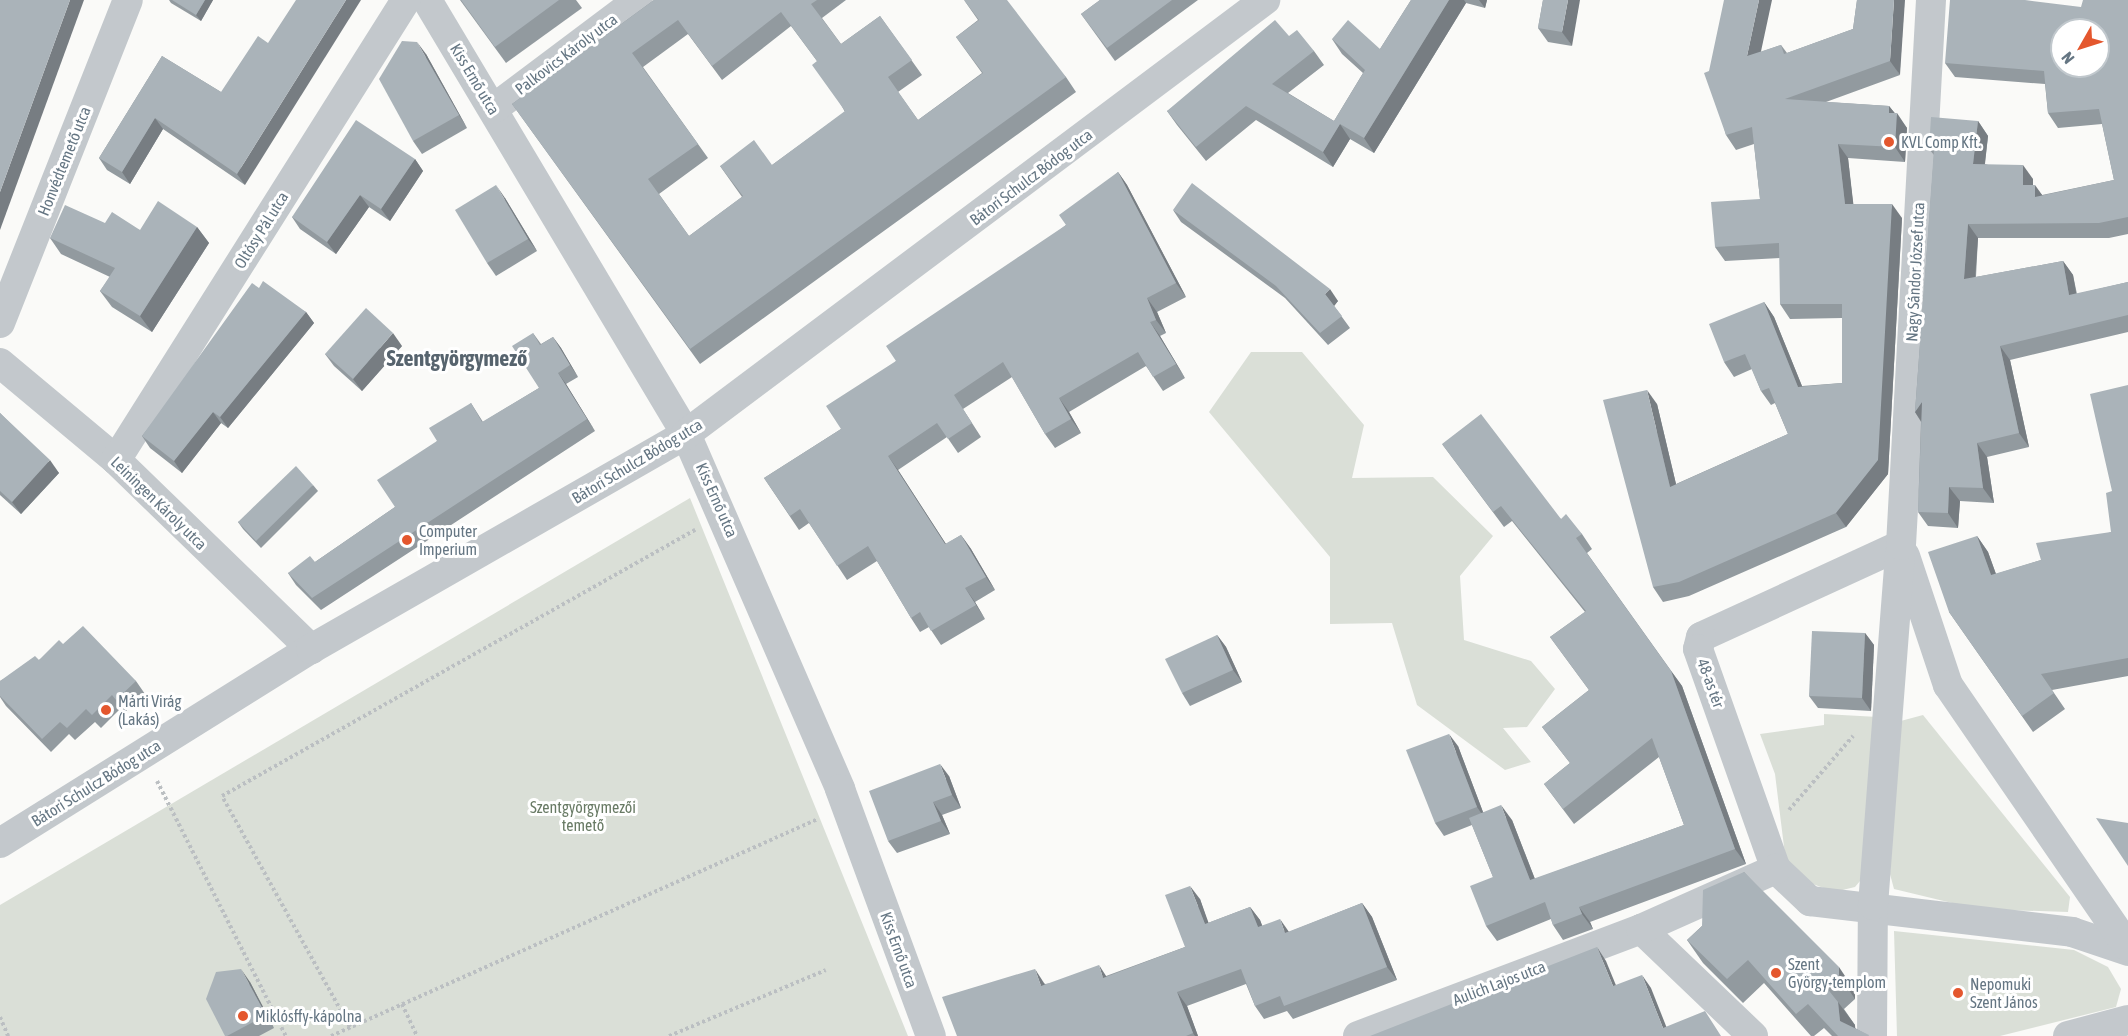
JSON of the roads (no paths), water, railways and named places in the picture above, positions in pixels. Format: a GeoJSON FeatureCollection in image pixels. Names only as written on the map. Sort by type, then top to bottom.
{"type":"FeatureCollection","features":[{"type":"Feature","properties":{"kind":"street","name":"Honvédtemető utca"},"geometry":{"type":"LineString","coordinates":[[0,323],[128,0]]}},
{"type":"Feature","properties":{"kind":"street","name":"Oltósy Pál utca"},"geometry":{"type":"LineString","coordinates":[[116,460],[406,0]]}},
{"type":"Feature","properties":{"kind":"street","name":"Kiss Ernő utca"},"geometry":{"type":"LineString","coordinates":[[427,0],[686,434],[724,514],[840,789],[931,1036]]}},
{"type":"Feature","properties":{"kind":"street","name":"Palkovics Károly utca"},"geometry":{"type":"LineString","coordinates":[[493,109],[638,0]]}},
{"type":"Feature","properties":{"kind":"street","name":"Bátori Schulcz Bódog utca"},"geometry":{"type":"LineString","coordinates":[[0,843],[311,649],[686,434],[1265,0]]}},
{"type":"Feature","properties":{"kind":"street","name":"Nagy Sándor József utca"},"geometry":{"type":"LineString","coordinates":[[1901,545],[1931,0]]}},
{"type":"Feature","properties":{"kind":"street","name":"Leiningen Károly utca"},"geometry":{"type":"LineString","coordinates":[[0,363],[116,460],[311,649]]}},
{"type":"Feature","properties":{"kind":"street","name":"48-as tér"},"geometry":{"type":"LineString","coordinates":[[1901,545],[1948,685],[2128,949],[2072,932],[1873,905],[1810,901],[1776,869],[1698,649],[1701,637],[1901,545]]}},
{"type":"Feature","properties":{"kind":"street"},"geometry":{"type":"LineString","coordinates":[[1872,1036],[1873,905],[1901,545]]}},
{"type":"Feature","properties":{"kind":"street"},"geometry":{"type":"LineString","coordinates":[[1753,1036],[1641,929],[1776,869]]}},
{"type":"Feature","properties":{"kind":"street","name":"Aulich Lajos utca"},"geometry":{"type":"LineString","coordinates":[[1358,1036],[1641,929]]}},
{"type":"Feature","properties":{"kind":"street"},"geometry":{"type":"LineString","coordinates":[[2068,1036],[2128,1020]]}},
{"type":"Feature","properties":{"kind":"place","name":"KVL Comp Kft."},"geometry":{"type":"Point","coordinates":[1889,142]}},
{"type":"Feature","properties":{"kind":"place","name":"Computer Imperium"},"geometry":{"type":"Point","coordinates":[407,540]}},
{"type":"Feature","properties":{"kind":"place","name":"Márti Virág (Lakás)"},"geometry":{"type":"Point","coordinates":[106,710]}},
{"type":"Feature","properties":{"kind":"place","name":"Szent György-templom"},"geometry":{"type":"Point","coordinates":[1776,973]}},
{"type":"Feature","properties":{"kind":"place","name":"Nepomuki Szent János"},"geometry":{"type":"Point","coordinates":[1958,993]}},
{"type":"Feature","properties":{"kind":"place","name":"Miklósffy-kápolna"},"geometry":{"type":"Point","coordinates":[243,1016]}},
{"type":"Feature","properties":{"kind":"district","name":"Szentgyörgymező"},"geometry":{"type":"Point","coordinates":[457,359]}},
{"type":"Feature","properties":{"kind":"park label","name":"Szentgyörgymezői temető"},"geometry":{"type":"Point","coordinates":[583,816]}}]}
